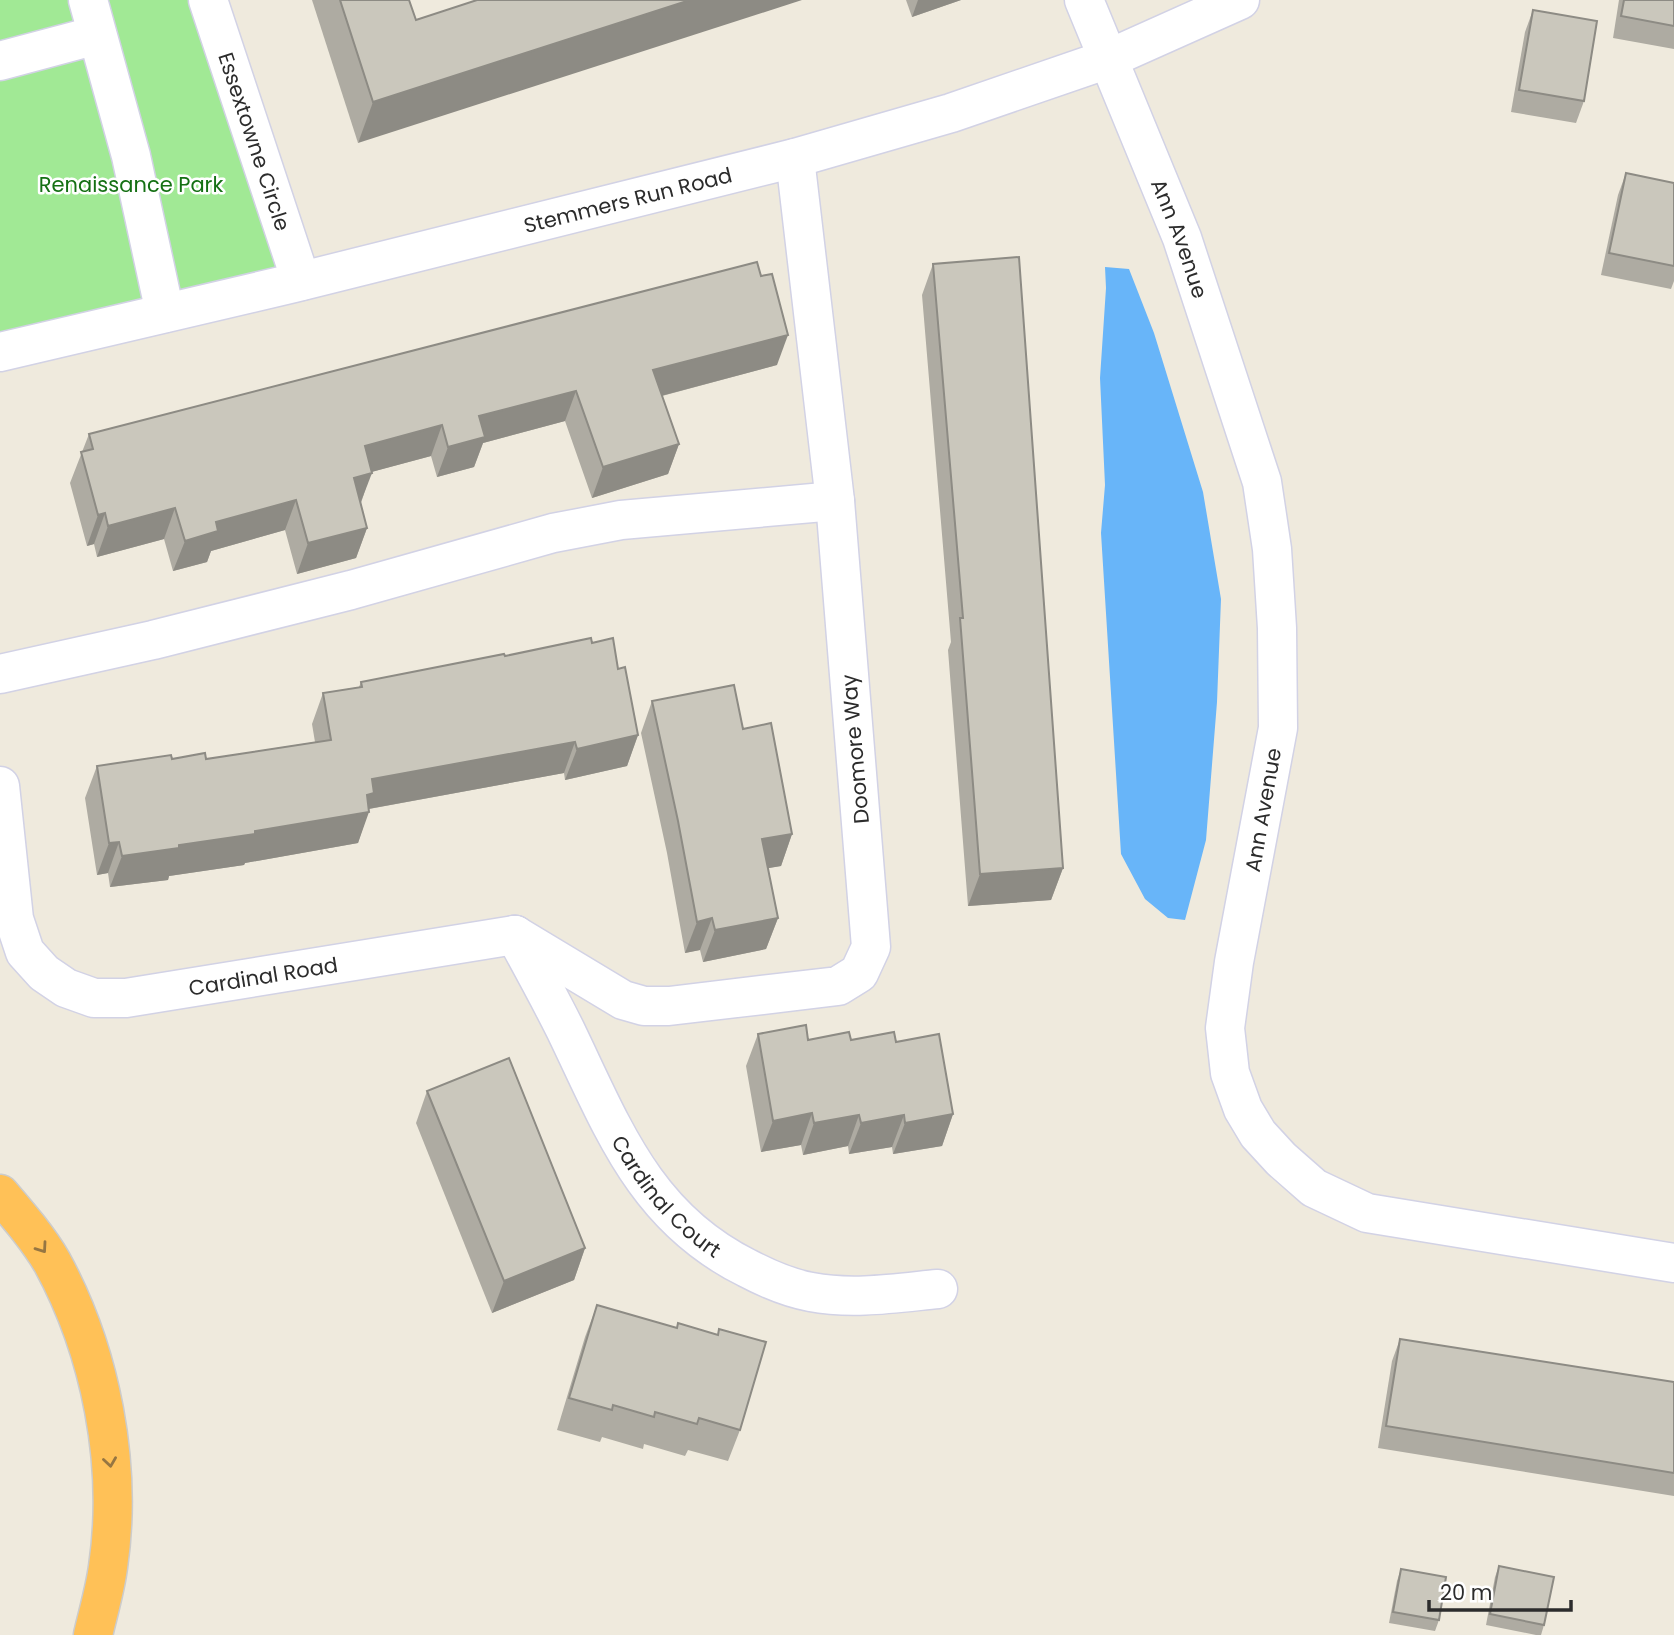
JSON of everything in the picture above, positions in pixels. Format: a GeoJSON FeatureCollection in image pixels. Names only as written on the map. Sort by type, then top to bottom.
{"type":"FeatureCollection","features":[{"type":"Feature","properties":{"kind":"highway"},"geometry":{"type":"LineString","coordinates":[[0,1194],[21,1218],[51,1261],[78,1318],[101,1395],[113,1484],[108,1567],[93,1635]]}},
{"type":"Feature","properties":{"kind":"street","name":"Essextowne Circle"},"geometry":{"type":"LineString","coordinates":[[208,0],[301,281]]}},
{"type":"Feature","properties":{"kind":"street"},"geometry":{"type":"LineString","coordinates":[[1084,0],[1108,59]]}},
{"type":"Feature","properties":{"kind":"street","name":"Stemmers Run Road"},"geometry":{"type":"LineString","coordinates":[[0,352],[301,281],[795,158],[951,113],[1108,59],[1240,0]]}},
{"type":"Feature","properties":{"kind":"street"},"geometry":{"type":"LineString","coordinates":[[0,61],[93,18],[131,156],[165,313]]}},
{"type":"Feature","properties":{"kind":"street","name":"Ann Avenue"},"geometry":{"type":"LineString","coordinates":[[1108,59],[1182,238],[1227,370],[1262,482],[1272,549],[1277,628],[1278,728],[1234,962],[1225,1028],[1230,1073],[1244,1109],[1258,1133],[1281,1159],[1314,1188],[1367,1213],[1674,1264]]}},
{"type":"Feature","properties":{"kind":"street","name":"Doomore Way"},"geometry":{"type":"LineString","coordinates":[[515,935],[623,1000],[644,1006],[669,1006],[838,986],[859,973],[872,947],[835,501],[795,158]]}},
{"type":"Feature","properties":{"kind":"street"},"geometry":{"type":"LineString","coordinates":[[0,674],[153,640],[351,590],[553,533],[621,520],[835,501]]}},
{"type":"Feature","properties":{"kind":"street","name":"Cardinal Road"},"geometry":{"type":"LineString","coordinates":[[0,786],[14,919],[24,952],[44,973],[66,988],[94,998],[126,998],[515,935]]}},
{"type":"Feature","properties":{"kind":"street","name":"Cardinal Court"},"geometry":{"type":"LineString","coordinates":[[515,935],[564,1026],[616,1136],[659,1200],[698,1239],[726,1258],[765,1277],[811,1292],[852,1296],[938,1289]]}},
{"type":"Feature","properties":{"kind":"green space","name":"Renaissance Park"},"geometry":{"type":"Polygon","coordinates":[[[0,0],[207,0],[301,281],[0,352],[0,0]]]}},
{"type":"Feature","properties":{"kind":"water"},"geometry":{"type":"Polygon","coordinates":[[[1105,267],[1129,269],[1154,333],[1203,492],[1221,599],[1217,702],[1206,840],[1185,920],[1168,918],[1145,899],[1121,854],[1101,533],[1105,485],[1100,378],[1105,267]]]}},
{"type":"Feature","properties":{"kind":"building"},"geometry":{"type":"Polygon","coordinates":[[[340,0],[409,0],[416,20],[477,0],[690,0],[373,102],[340,0]]]}},
{"type":"Feature","properties":{"kind":"building"},"geometry":{"type":"Polygon","coordinates":[[[1624,0],[1674,0],[1674,26],[1621,16],[1624,0]]]}},
{"type":"Feature","properties":{"kind":"building"},"geometry":{"type":"Polygon","coordinates":[[[1533,10],[1597,21],[1584,101],[1519,90],[1533,10]]]}},
{"type":"Feature","properties":{"kind":"building"},"geometry":{"type":"Polygon","coordinates":[[[1626,173],[1674,183],[1674,266],[1609,253],[1626,173]]]}},
{"type":"Feature","properties":{"kind":"building"},"geometry":{"type":"Polygon","coordinates":[[[1019,257],[1063,868],[980,874],[960,618],[963,618],[933,264],[1019,257]]]}},
{"type":"Feature","properties":{"kind":"building"},"geometry":{"type":"Polygon","coordinates":[[[757,262],[761,276],[772,274],[788,335],[653,370],[679,444],[603,467],[576,391],[479,416],[485,437],[448,447],[442,425],[365,446],[372,473],[354,478],[367,528],[308,543],[296,500],[216,522],[218,531],[185,541],[175,508],[108,526],[105,513],[98,515],[81,452],[93,449],[89,434],[757,262]]]}},
{"type":"Feature","properties":{"kind":"building"},"geometry":{"type":"Polygon","coordinates":[[[591,638],[592,643],[613,638],[618,669],[625,667],[638,735],[577,749],[575,742],[372,779],[374,793],[367,795],[369,812],[255,831],[255,834],[179,845],[179,848],[122,856],[119,842],[109,843],[97,766],[171,755],[172,759],[205,753],[206,759],[331,740],[323,693],[362,687],[361,682],[591,638]]]}},
{"type":"Feature","properties":{"kind":"building"},"geometry":{"type":"Polygon","coordinates":[[[734,685],[743,729],[771,723],[792,834],[762,839],[778,918],[715,930],[712,918],[697,922],[652,701],[734,685]]]}},
{"type":"Feature","properties":{"kind":"building"},"geometry":{"type":"Polygon","coordinates":[[[806,1025],[808,1040],[849,1032],[851,1040],[894,1032],[896,1042],[939,1034],[953,1114],[905,1123],[904,1115],[861,1123],[859,1115],[814,1123],[812,1113],[773,1121],[758,1034],[806,1025]]]}},
{"type":"Feature","properties":{"kind":"building"},"geometry":{"type":"Polygon","coordinates":[[[509,1058],[585,1248],[504,1281],[427,1091],[509,1058]]]}},
{"type":"Feature","properties":{"kind":"building"},"geometry":{"type":"Polygon","coordinates":[[[597,1305],[677,1328],[678,1323],[718,1335],[719,1329],[766,1342],[740,1430],[699,1418],[697,1424],[655,1412],[654,1417],[613,1405],[612,1410],[569,1398],[597,1305]]]}},
{"type":"Feature","properties":{"kind":"building"},"geometry":{"type":"Polygon","coordinates":[[[1400,1339],[1674,1382],[1674,1473],[1386,1426],[1400,1339]]]}},
{"type":"Feature","properties":{"kind":"building"},"geometry":{"type":"Polygon","coordinates":[[[1499,1566],[1554,1577],[1544,1625],[1490,1614],[1499,1566]]]}},
{"type":"Feature","properties":{"kind":"building"},"geometry":{"type":"Polygon","coordinates":[[[1401,1569],[1446,1577],[1439,1620],[1393,1612],[1401,1569]]]}}]}
